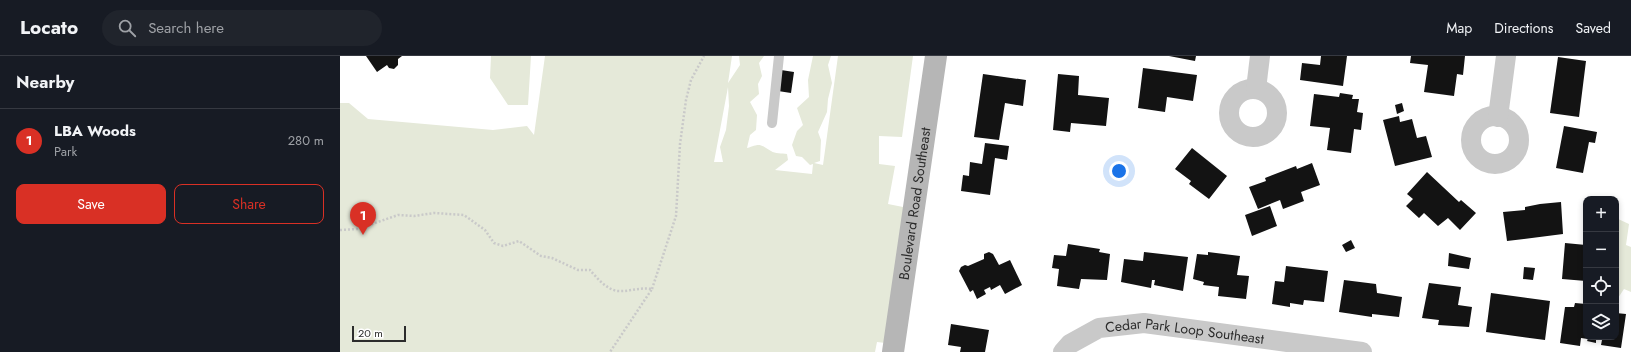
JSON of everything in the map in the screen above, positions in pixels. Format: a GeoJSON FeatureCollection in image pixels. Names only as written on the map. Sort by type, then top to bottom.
{"type":"FeatureCollection","features":[{"type":"Feature","properties":{"kind":"street","name":"Boulevard Road Southeast"},"geometry":{"type":"LineString","coordinates":[[893,352],[936,56]]}},
{"type":"Feature","properties":{"kind":"street"},"geometry":{"type":"LineString","coordinates":[[1256,89],[1260,56]]}},
{"type":"Feature","properties":{"kind":"street"},"geometry":{"type":"LineString","coordinates":[[1498,117],[1506,56]]}},
{"type":"Feature","properties":{"kind":"street","name":"Cedar Park Loop Southeast"},"geometry":{"type":"LineString","coordinates":[[1063,352],[1070,344],[1099,328],[1144,323],[1362,352]]}},
{"type":"Feature","properties":{"kind":"lane"},"geometry":{"type":"LineString","coordinates":[[772,123],[779,56]]}},
{"type":"Feature","properties":{"kind":"path"},"geometry":{"type":"LineString","coordinates":[[610,352],[652,289],[676,216],[680,144],[686,100],[691,80],[704,56]]}},
{"type":"Feature","properties":{"kind":"path"},"geometry":{"type":"LineString","coordinates":[[340,230],[358,229],[398,215],[414,216],[434,213],[464,216],[485,230],[494,243],[503,246],[519,241],[542,256],[552,258],[578,270],[590,270],[600,282],[617,291],[642,287],[652,289]]}},
{"type":"Feature","properties":{"kind":"green space"},"geometry":{"type":"Polygon","coordinates":[[[491,56],[531,56],[528,105],[508,105],[490,78],[491,56]]]}},
{"type":"Feature","properties":{"kind":"green space"},"geometry":{"type":"Polygon","coordinates":[[[545,56],[732,56],[728,83],[740,65],[739,56],[764,56],[759,63],[762,76],[758,84],[759,94],[750,102],[757,115],[756,130],[750,135],[747,148],[760,145],[774,153],[787,154],[788,160],[775,170],[812,174],[813,164],[810,165],[802,157],[796,156],[792,145],[797,131],[803,125],[797,108],[809,97],[808,80],[813,56],[831,56],[828,65],[832,83],[828,99],[827,112],[818,132],[821,140],[820,161],[814,163],[823,165],[838,56],[913,56],[902,137],[879,136],[879,164],[895,166],[888,204],[913,209],[894,344],[877,342],[875,352],[340,352],[340,103],[349,103],[368,119],[493,130],[527,126],[534,135],[545,56]],[[728,87],[714,162],[723,162],[720,147],[726,130],[729,106],[728,87]]]}},
{"type":"Feature","properties":{"kind":"green space"},"geometry":{"type":"Polygon","coordinates":[[[1619,219],[1629,224],[1626,245],[1631,247],[1631,292],[1624,289],[1619,296],[1619,219]]]}},
{"type":"Feature","properties":{"kind":"building"},"geometry":{"type":"Polygon","coordinates":[[[366,56],[402,56],[398,59],[398,65],[394,69],[389,68],[387,65],[377,72],[366,56]]]}},
{"type":"Feature","properties":{"kind":"building"},"geometry":{"type":"Polygon","coordinates":[[[1169,56],[1196,56],[1195,61],[1169,56]]]}},
{"type":"Feature","properties":{"kind":"building"},"geometry":{"type":"Polygon","coordinates":[[[1321,56],[1347,56],[1343,86],[1300,80],[1302,63],[1320,65],[1321,56]]]}},
{"type":"Feature","properties":{"kind":"building"},"geometry":{"type":"Polygon","coordinates":[[[1411,56],[1465,56],[1463,75],[1457,74],[1454,96],[1424,92],[1428,65],[1410,63],[1411,56]]]}},
{"type":"Feature","properties":{"kind":"building"},"geometry":{"type":"Polygon","coordinates":[[[1558,57],[1586,61],[1579,117],[1550,113],[1558,57]]]}},
{"type":"Feature","properties":{"kind":"building"},"geometry":{"type":"Polygon","coordinates":[[[1143,68],[1197,75],[1193,101],[1167,97],[1165,112],[1138,108],[1143,68]]]}},
{"type":"Feature","properties":{"kind":"building"},"geometry":{"type":"Polygon","coordinates":[[[781,70],[794,72],[791,93],[778,91],[781,70]]]}},
{"type":"Feature","properties":{"kind":"building"},"geometry":{"type":"Polygon","coordinates":[[[983,74],[1026,80],[1023,106],[1005,103],[999,140],[974,137],[983,74]]]}},
{"type":"Feature","properties":{"kind":"building"},"geometry":{"type":"Polygon","coordinates":[[[1058,74],[1079,76],[1078,95],[1109,98],[1106,126],[1071,123],[1070,132],[1053,130],[1058,74]]]}},
{"type":"Feature","properties":{"kind":"building"},"geometry":{"type":"Polygon","coordinates":[[[1340,93],[1353,95],[1352,99],[1359,99],[1357,112],[1363,113],[1361,130],[1354,129],[1351,153],[1327,150],[1330,128],[1310,126],[1314,94],[1339,97],[1340,93]]]}},
{"type":"Feature","properties":{"kind":"building"},"geometry":{"type":"Polygon","coordinates":[[[1402,103],[1404,111],[1397,114],[1395,105],[1402,103]]]}},
{"type":"Feature","properties":{"kind":"building"},"geometry":{"type":"Polygon","coordinates":[[[1399,116],[1400,122],[1412,119],[1417,138],[1426,136],[1432,157],[1395,166],[1383,120],[1399,116]]]}},
{"type":"Feature","properties":{"kind":"building"},"geometry":{"type":"Polygon","coordinates":[[[1564,126],[1597,132],[1595,143],[1589,142],[1583,173],[1556,168],[1564,126]]]}},
{"type":"Feature","properties":{"kind":"building"},"geometry":{"type":"Polygon","coordinates":[[[985,143],[1009,146],[1007,160],[995,158],[990,195],[961,191],[963,175],[969,176],[970,162],[982,164],[985,143]]]}},
{"type":"Feature","properties":{"kind":"building"},"geometry":{"type":"Polygon","coordinates":[[[1192,148],[1227,176],[1209,199],[1189,184],[1191,181],[1175,169],[1192,148]]]}},
{"type":"Feature","properties":{"kind":"building"},"geometry":{"type":"Polygon","coordinates":[[[1312,163],[1320,185],[1301,192],[1304,201],[1283,209],[1280,200],[1258,209],[1249,187],[1266,181],[1265,178],[1296,166],[1297,169],[1312,163]]]}},
{"type":"Feature","properties":{"kind":"building"},"geometry":{"type":"Polygon","coordinates":[[[1427,172],[1459,202],[1461,200],[1476,213],[1460,230],[1448,218],[1438,226],[1424,213],[1419,218],[1406,206],[1413,199],[1407,194],[1427,172]]]}},
{"type":"Feature","properties":{"kind":"building"},"geometry":{"type":"Polygon","coordinates":[[[1561,202],[1563,234],[1507,241],[1503,212],[1525,210],[1525,207],[1561,202]]]}},
{"type":"Feature","properties":{"kind":"building"},"geometry":{"type":"Polygon","coordinates":[[[1270,206],[1277,226],[1252,236],[1245,215],[1270,206]]]}},
{"type":"Feature","properties":{"kind":"building"},"geometry":{"type":"Polygon","coordinates":[[[1351,240],[1355,248],[1346,252],[1342,245],[1351,240]]]}},
{"type":"Feature","properties":{"kind":"building"},"geometry":{"type":"Polygon","coordinates":[[[1565,243],[1583,245],[1583,281],[1562,279],[1565,243]]]}},
{"type":"Feature","properties":{"kind":"building"},"geometry":{"type":"Polygon","coordinates":[[[1068,244],[1100,249],[1099,252],[1110,254],[1107,280],[1081,279],[1079,289],[1057,286],[1059,269],[1052,268],[1054,255],[1066,256],[1068,244]]]}},
{"type":"Feature","properties":{"kind":"building"},"geometry":{"type":"Polygon","coordinates":[[[989,252],[993,254],[999,265],[1010,260],[1022,285],[1005,294],[1000,285],[991,290],[990,287],[984,290],[986,294],[977,299],[973,290],[970,292],[959,271],[961,267],[965,265],[968,266],[984,259],[984,254],[989,252]]]}},
{"type":"Feature","properties":{"kind":"building"},"geometry":{"type":"Polygon","coordinates":[[[1144,252],[1188,257],[1183,291],[1154,285],[1155,280],[1152,280],[1151,288],[1121,282],[1124,259],[1143,261],[1144,252]]]}},
{"type":"Feature","properties":{"kind":"building"},"geometry":{"type":"Polygon","coordinates":[[[1208,252],[1240,256],[1237,275],[1249,276],[1246,299],[1218,296],[1219,287],[1203,285],[1204,282],[1193,279],[1197,254],[1208,255],[1208,252]]]}},
{"type":"Feature","properties":{"kind":"building"},"geometry":{"type":"Polygon","coordinates":[[[1449,253],[1471,258],[1469,269],[1448,266],[1449,253]]]}},
{"type":"Feature","properties":{"kind":"building"},"geometry":{"type":"Polygon","coordinates":[[[1286,266],[1328,271],[1324,302],[1304,300],[1303,305],[1290,303],[1290,307],[1272,304],[1275,281],[1284,282],[1286,266]]]}},
{"type":"Feature","properties":{"kind":"building"},"geometry":{"type":"Polygon","coordinates":[[[1524,267],[1535,268],[1533,280],[1523,279],[1524,267]]]}},
{"type":"Feature","properties":{"kind":"building"},"geometry":{"type":"Polygon","coordinates":[[[1344,280],[1376,284],[1377,293],[1402,297],[1399,317],[1372,314],[1372,317],[1339,312],[1344,280]]]}},
{"type":"Feature","properties":{"kind":"building"},"geometry":{"type":"Polygon","coordinates":[[[1429,283],[1461,287],[1458,305],[1472,307],[1469,327],[1438,325],[1439,320],[1422,318],[1429,283]]]}},
{"type":"Feature","properties":{"kind":"building"},"geometry":{"type":"Polygon","coordinates":[[[1491,293],[1550,301],[1545,340],[1486,332],[1491,293]]]}},
{"type":"Feature","properties":{"kind":"building"},"geometry":{"type":"Polygon","coordinates":[[[1575,303],[1583,304],[1583,338],[1581,338],[1580,346],[1560,343],[1565,307],[1574,307],[1575,303]]]}},
{"type":"Feature","properties":{"kind":"building"},"geometry":{"type":"Polygon","coordinates":[[[1619,313],[1626,314],[1621,348],[1601,345],[1602,340],[1619,340],[1619,313]]]}},
{"type":"Feature","properties":{"kind":"building"},"geometry":{"type":"Polygon","coordinates":[[[951,324],[989,330],[985,352],[960,352],[961,347],[948,345],[951,324]]]}},
{"type":"Feature","properties":{"kind":"building"},"geometry":{"type":"Polygon","coordinates":[[[1596,340],[1596,343],[1587,341],[1596,340]]]}},
{"type":"Feature","properties":{"kind":"place","name":"LBA Woods"},"geometry":{"type":"Point","coordinates":[363,235]}}]}
